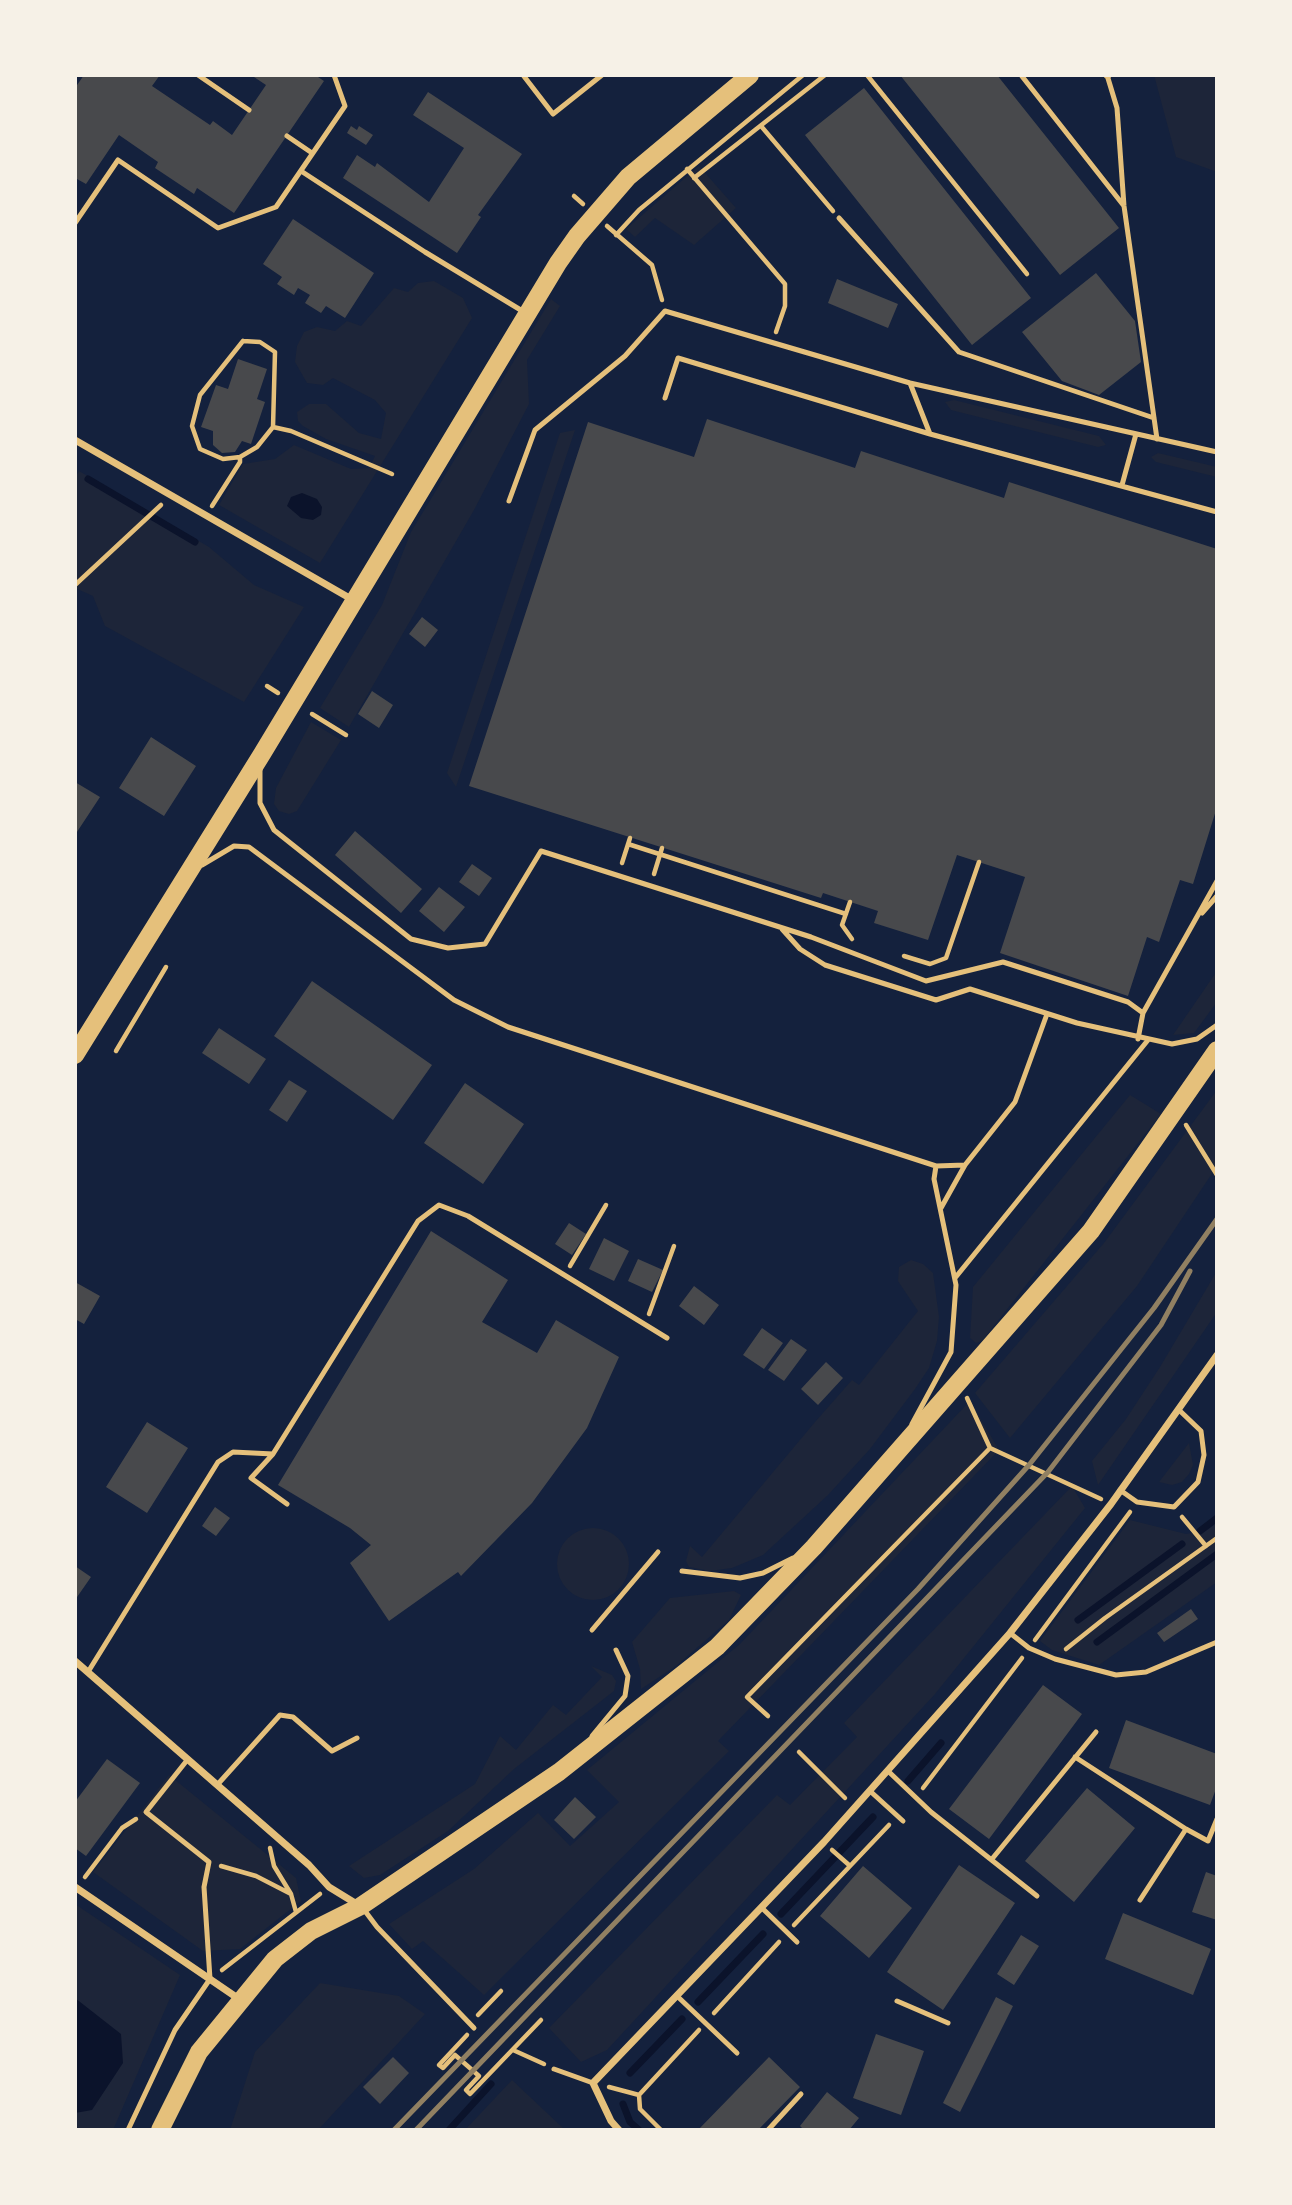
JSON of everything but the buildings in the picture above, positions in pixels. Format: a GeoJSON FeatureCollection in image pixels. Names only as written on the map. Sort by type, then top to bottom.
{"type":"FeatureCollection","features":[{"type":"Feature","properties":{"kind":"main road"},"geometry":{"type":"LineString","coordinates":[[75,1055],[189,874],[527,314],[577,236],[628,177],[750,75]]}},
{"type":"Feature","properties":{"kind":"main road"},"geometry":{"type":"LineString","coordinates":[[160,2130],[199,2052],[275,1959],[311,1931],[361,1906],[559,1772],[716,1647],[814,1547],[1091,1231],[1217,1050]]}},
{"type":"Feature","properties":{"kind":"street"},"geometry":{"type":"LineString","coordinates":[[75,440],[354,601]]}},
{"type":"Feature","properties":{"kind":"street"},"geometry":{"type":"LineString","coordinates":[[619,2130],[611,2121],[593,2083],[855,1808],[1010,1633],[1111,1504],[1217,1355]]}},
{"type":"Feature","properties":{"kind":"street"},"geometry":{"type":"LineString","coordinates":[[75,1661],[218,1784],[329,1887],[361,1906]]}},
{"type":"Feature","properties":{"kind":"street"},"geometry":{"type":"LineString","coordinates":[[76,1888],[240,2000]]}},
{"type":"Feature","properties":{"kind":"lane"},"geometry":{"type":"LineString","coordinates":[[198,75],[249,110]]}},
{"type":"Feature","properties":{"kind":"lane"},"geometry":{"type":"LineString","coordinates":[[75,222],[118,160],[218,228],[276,207],[345,106],[334,75]]}},
{"type":"Feature","properties":{"kind":"lane"},"geometry":{"type":"LineString","coordinates":[[523,75],[552,114],[602,75]]}},
{"type":"Feature","properties":{"kind":"lane"},"geometry":{"type":"LineString","coordinates":[[1021,75],[1124,206]]}},
{"type":"Feature","properties":{"kind":"lane"},"geometry":{"type":"LineString","coordinates":[[1107,75],[1117,108],[1124,206],[1157,439]]}},
{"type":"Feature","properties":{"kind":"lane"},"geometry":{"type":"LineString","coordinates":[[287,136],[312,153]]}},
{"type":"Feature","properties":{"kind":"lane"},"geometry":{"type":"LineString","coordinates":[[301,171],[425,252],[527,314]]}},
{"type":"Feature","properties":{"kind":"lane"},"geometry":{"type":"LineString","coordinates":[[839,218],[959,352],[1154,418]]}},
{"type":"Feature","properties":{"kind":"lane"},"geometry":{"type":"LineString","coordinates":[[509,501],[536,430],[625,356],[665,311],[911,383],[1217,453]]}},
{"type":"Feature","properties":{"kind":"lane"},"geometry":{"type":"LineString","coordinates":[[665,398],[678,358],[930,434],[1217,512]]}},
{"type":"Feature","properties":{"kind":"lane"},"geometry":{"type":"LineString","coordinates":[[911,383],[930,434]]}},
{"type":"Feature","properties":{"kind":"lane"},"geometry":{"type":"LineString","coordinates":[[1122,485],[1136,434]]}},
{"type":"Feature","properties":{"kind":"lane"},"geometry":{"type":"LineString","coordinates":[[262,754],[258,781],[260,803],[274,830],[411,939],[448,948],[485,944],[541,850],[780,927],[926,981],[1003,962],[1128,1002],[1143,1013]]}},
{"type":"Feature","properties":{"kind":"lane"},"geometry":{"type":"LineString","coordinates":[[189,874],[220,852],[234,846],[249,847],[454,1000],[508,1027],[936,1167],[965,1165]]}},
{"type":"Feature","properties":{"kind":"lane"},"geometry":{"type":"LineString","coordinates":[[1138,1039],[1143,1013],[1217,881]]}},
{"type":"Feature","properties":{"kind":"lane"},"geometry":{"type":"LineString","coordinates":[[1195,920],[1217,896]]}},
{"type":"Feature","properties":{"kind":"lane"},"geometry":{"type":"LineString","coordinates":[[780,927],[800,949],[825,965],[936,1000],[970,989],[1046,1014],[1138,1039],[1172,1044],[1196,1039],[1217,1025]]}},
{"type":"Feature","properties":{"kind":"lane"},"geometry":{"type":"LineString","coordinates":[[941,1209],[965,1165],[1015,1102],[1046,1014]]}},
{"type":"Feature","properties":{"kind":"lane"},"geometry":{"type":"LineString","coordinates":[[955,1278],[1148,1040]]}},
{"type":"Feature","properties":{"kind":"lane"},"geometry":{"type":"LineString","coordinates":[[892,1460],[951,1352],[955,1278],[934,1179],[936,1167]]}},
{"type":"Feature","properties":{"kind":"lane"},"geometry":{"type":"LineString","coordinates":[[287,1504],[251,1478],[273,1454],[418,1221],[439,1205],[468,1216],[667,1338]]}},
{"type":"Feature","properties":{"kind":"lane"},"geometry":{"type":"LineString","coordinates":[[1120,1490],[1138,1502],[1174,1507],[1198,1482],[1204,1455],[1201,1432],[1178,1409]]}},
{"type":"Feature","properties":{"kind":"lane"},"geometry":{"type":"LineString","coordinates":[[88,1671],[218,1462],[233,1452],[273,1454]]}},
{"type":"Feature","properties":{"kind":"lane"},"geometry":{"type":"LineString","coordinates":[[682,1572],[740,1578],[763,1573],[814,1547]]}},
{"type":"Feature","properties":{"kind":"lane"},"geometry":{"type":"LineString","coordinates":[[592,1630],[658,1552]]}},
{"type":"Feature","properties":{"kind":"lane"},"geometry":{"type":"LineString","coordinates":[[1010,1633],[1029,1648],[1055,1659],[1116,1675],[1146,1672],[1217,1642]]}},
{"type":"Feature","properties":{"kind":"lane"},"geometry":{"type":"LineString","coordinates":[[559,1772],[625,1696],[628,1676],[615,1650]]}},
{"type":"Feature","properties":{"kind":"lane"},"geometry":{"type":"LineString","coordinates":[[218,1784],[280,1714],[293,1717],[332,1751],[357,1738]]}},
{"type":"Feature","properties":{"kind":"lane"},"geometry":{"type":"LineString","coordinates":[[992,1858],[1096,1732]]}},
{"type":"Feature","properties":{"kind":"lane"},"geometry":{"type":"LineString","coordinates":[[1075,1757],[1208,1841],[1217,1819]]}},
{"type":"Feature","properties":{"kind":"lane"},"geometry":{"type":"LineString","coordinates":[[128,2130],[175,2029],[210,1979],[204,1887],[209,1862],[146,1812],[188,1759]]}},
{"type":"Feature","properties":{"kind":"lane"},"geometry":{"type":"LineString","coordinates":[[888,1771],[931,1812],[1037,1896]]}},
{"type":"Feature","properties":{"kind":"lane"},"geometry":{"type":"LineString","coordinates":[[870,1791],[902,1821]]}},
{"type":"Feature","properties":{"kind":"lane"},"geometry":{"type":"LineString","coordinates":[[1140,1900],[1186,1829]]}},
{"type":"Feature","properties":{"kind":"lane"},"geometry":{"type":"LineString","coordinates":[[361,1906],[377,1927],[474,2028]]}},
{"type":"Feature","properties":{"kind":"lane"},"geometry":{"type":"LineString","coordinates":[[762,1908],[797,1942]]}},
{"type":"Feature","properties":{"kind":"lane"},"geometry":{"type":"LineString","coordinates":[[677,1996],[737,2053]]}},
{"type":"Feature","properties":{"kind":"lane"},"geometry":{"type":"LineString","coordinates":[[897,2001],[948,2023]]}},
{"type":"Feature","properties":{"kind":"lane"},"geometry":{"type":"LineString","coordinates":[[554,2069],[593,2083]]}},
{"type":"Feature","properties":{"kind":"lane"},"geometry":{"type":"LineString","coordinates":[[768,2130],[801,2094]]}},
{"type":"Feature","properties":{"kind":"path"},"geometry":{"type":"LineString","coordinates":[[616,234],[639,210],[687,169],[803,75]]}},
{"type":"Feature","properties":{"kind":"path"},"geometry":{"type":"LineString","coordinates":[[695,178],[825,75]]}},
{"type":"Feature","properties":{"kind":"path"},"geometry":{"type":"LineString","coordinates":[[867,75],[1027,274]]}},
{"type":"Feature","properties":{"kind":"path"},"geometry":{"type":"LineString","coordinates":[[761,126],[839,218]]}},
{"type":"Feature","properties":{"kind":"path"},"geometry":{"type":"LineString","coordinates":[[687,169],[785,284],[785,306],[772,343]]}},
{"type":"Feature","properties":{"kind":"path"},"geometry":{"type":"LineString","coordinates":[[605,225],[652,265],[665,311]]}},
{"type":"Feature","properties":{"kind":"path"},"geometry":{"type":"LineString","coordinates":[[243,341],[260,342],[275,352],[273,427],[257,447],[240,457],[223,458],[200,449],[192,426],[200,395],[243,341]]}},
{"type":"Feature","properties":{"kind":"path"},"geometry":{"type":"LineString","coordinates":[[273,427],[290,430],[392,474]]}},
{"type":"Feature","properties":{"kind":"path"},"geometry":{"type":"LineString","coordinates":[[206,515],[240,463],[240,457]]}},
{"type":"Feature","properties":{"kind":"path"},"geometry":{"type":"LineString","coordinates":[[75,585],[153,511]]}},
{"type":"Feature","properties":{"kind":"path"},"geometry":{"type":"LineString","coordinates":[[267,686],[280,694]]}},
{"type":"Feature","properties":{"kind":"path"},"geometry":{"type":"LineString","coordinates":[[312,714],[346,735]]}},
{"type":"Feature","properties":{"kind":"path"},"geometry":{"type":"LineString","coordinates":[[618,875],[630,838]]}},
{"type":"Feature","properties":{"kind":"path"},"geometry":{"type":"LineString","coordinates":[[628,844],[846,914]]}},
{"type":"Feature","properties":{"kind":"path"},"geometry":{"type":"LineString","coordinates":[[650,886],[662,848]]}},
{"type":"Feature","properties":{"kind":"path"},"geometry":{"type":"LineString","coordinates":[[891,952],[930,964],[946,958],[979,862]]}},
{"type":"Feature","properties":{"kind":"path"},"geometry":{"type":"LineString","coordinates":[[850,902],[842,925],[853,939],[866,944]]}},
{"type":"Feature","properties":{"kind":"path"},"geometry":{"type":"LineString","coordinates":[[116,1051],[166,967]]}},
{"type":"Feature","properties":{"kind":"path"},"geometry":{"type":"LineString","coordinates":[[1177,1111],[1217,1175]]}},
{"type":"Feature","properties":{"kind":"path"},"geometry":{"type":"LineString","coordinates":[[565,1276],[606,1205]]}},
{"type":"Feature","properties":{"kind":"path"},"geometry":{"type":"LineString","coordinates":[[645,1325],[674,1246]]}},
{"type":"Feature","properties":{"kind":"path"},"geometry":{"type":"LineString","coordinates":[[962,1377],[971,1412],[990,1448],[1073,1484],[1111,1504]]}},
{"type":"Feature","properties":{"kind":"path"},"geometry":{"type":"LineString","coordinates":[[768,1716],[747,1697],[990,1448]]}},
{"type":"Feature","properties":{"kind":"path"},"geometry":{"type":"LineString","coordinates":[[1174,1507],[1206,1546]]}},
{"type":"Feature","properties":{"kind":"path"},"geometry":{"type":"LineString","coordinates":[[1055,1659],[1105,1618],[1217,1538]]}},
{"type":"Feature","properties":{"kind":"path"},"geometry":{"type":"LineString","coordinates":[[799,1752],[855,1808]]}},
{"type":"Feature","properties":{"kind":"path"},"geometry":{"type":"LineString","coordinates":[[76,1888],[122,1828],[146,1812]]}},
{"type":"Feature","properties":{"kind":"path"},"geometry":{"type":"LineString","coordinates":[[274,1834],[270,1849],[274,1866],[291,1894],[296,1912]]}},
{"type":"Feature","properties":{"kind":"path"},"geometry":{"type":"LineString","coordinates":[[835,1852],[849,1866]]}},
{"type":"Feature","properties":{"kind":"path"},"geometry":{"type":"LineString","coordinates":[[209,1862],[256,1877],[291,1894]]}},
{"type":"Feature","properties":{"kind":"path"},"geometry":{"type":"LineString","coordinates":[[210,1979],[329,1887]]}},
{"type":"Feature","properties":{"kind":"path"},"geometry":{"type":"LineString","coordinates":[[482,2011],[501,1991]]}},
{"type":"Feature","properties":{"kind":"path"},"geometry":{"type":"LineString","coordinates":[[474,2028],[439,2065],[443,2068],[455,2055],[479,2076],[466,2090],[470,2094],[541,2020]]}},
{"type":"Feature","properties":{"kind":"path"},"geometry":{"type":"LineString","coordinates":[[513,2050],[554,2069]]}},
{"type":"Feature","properties":{"kind":"path"},"geometry":{"type":"LineString","coordinates":[[593,2083],[639,2095]]}},
{"type":"Feature","properties":{"kind":"shaded area"},"geometry":{"type":"Polygon","coordinates":[[[1154,75],[1217,75],[1217,172],[1176,157],[1154,75]]]}},
{"type":"Feature","properties":{"kind":"shaded area"},"geometry":{"type":"Polygon","coordinates":[[[699,166],[736,208],[694,245],[655,218],[635,237],[626,229],[699,166]]]}},
{"type":"Feature","properties":{"kind":"shaded area"},"geometry":{"type":"Polygon","coordinates":[[[434,281],[463,298],[472,318],[320,563],[219,505],[243,464],[275,459],[294,445],[351,469],[369,468],[375,456],[326,439],[303,426],[298,421],[297,412],[309,404],[326,404],[359,433],[381,439],[386,413],[375,400],[333,378],[323,385],[307,383],[295,362],[297,346],[304,332],[317,327],[335,331],[347,321],[361,326],[394,288],[408,292],[418,283],[434,281]]]}},
{"type":"Feature","properties":{"kind":"shaded area"},"geometry":{"type":"Polygon","coordinates":[[[551,299],[560,306],[527,360],[529,404],[474,510],[349,727],[320,708],[382,605],[411,532],[551,299]]]}},
{"type":"Feature","properties":{"kind":"shaded area"},"geometry":{"type":"Polygon","coordinates":[[[954,400],[1099,436],[1106,445],[1098,447],[951,410],[945,402],[954,400]]]}},
{"type":"Feature","properties":{"kind":"shaded area"},"geometry":{"type":"Polygon","coordinates":[[[575,430],[456,787],[447,773],[560,433],[575,430]]]}},
{"type":"Feature","properties":{"kind":"shaded area"},"geometry":{"type":"Polygon","coordinates":[[[1158,453],[1217,467],[1217,477],[1156,462],[1151,457],[1158,453]]]}},
{"type":"Feature","properties":{"kind":"shaded area"},"geometry":{"type":"Polygon","coordinates":[[[79,471],[209,547],[254,585],[304,607],[244,702],[105,626],[93,596],[75,588],[75,478],[79,471]]]}},
{"type":"Feature","properties":{"kind":"shaded area"},"geometry":{"type":"Polygon","coordinates":[[[302,493],[317,499],[322,507],[321,515],[313,520],[301,518],[287,506],[291,497],[302,493]]]}},
{"type":"Feature","properties":{"kind":"shaded area"},"geometry":{"type":"Polygon","coordinates":[[[311,722],[341,740],[297,811],[289,814],[279,811],[274,804],[276,788],[311,722]]]}},
{"type":"Feature","properties":{"kind":"shaded area"},"geometry":{"type":"Polygon","coordinates":[[[1217,971],[1217,1002],[1194,1033],[1173,1035],[1217,971]]]}},
{"type":"Feature","properties":{"kind":"shaded area"},"geometry":{"type":"Polygon","coordinates":[[[1217,1090],[1217,1166],[1137,1286],[1010,1438],[975,1393],[1104,1243],[1217,1090]]]}},
{"type":"Feature","properties":{"kind":"shaded area"},"geometry":{"type":"Polygon","coordinates":[[[1130,1095],[1161,1114],[982,1341],[976,1343],[970,1338],[973,1287],[1130,1095]]]}},
{"type":"Feature","properties":{"kind":"shaded area"},"geometry":{"type":"Polygon","coordinates":[[[911,1260],[923,1264],[933,1273],[939,1317],[937,1341],[929,1368],[915,1389],[870,1449],[828,1495],[763,1555],[732,1568],[710,1571],[689,1567],[686,1561],[690,1546],[702,1557],[852,1380],[859,1385],[918,1311],[898,1281],[899,1267],[911,1260]]]}},
{"type":"Feature","properties":{"kind":"shaded area"},"geometry":{"type":"Polygon","coordinates":[[[1217,1271],[1217,1312],[1098,1485],[1092,1461],[1126,1419],[1217,1271]]]}},
{"type":"Feature","properties":{"kind":"shaded area"},"geometry":{"type":"Polygon","coordinates":[[[970,1401],[999,1450],[718,1741],[729,1751],[484,1995],[423,1941],[412,1949],[389,1924],[474,1869],[538,1813],[570,1846],[619,1802],[587,1770],[740,1644],[970,1401]]]}},
{"type":"Feature","properties":{"kind":"shaded area"},"geometry":{"type":"Polygon","coordinates":[[[1189,1443],[1193,1465],[1189,1474],[1182,1482],[1172,1485],[1159,1482],[1189,1443]]]}},
{"type":"Feature","properties":{"kind":"shaded area"},"geometry":{"type":"Polygon","coordinates":[[[1072,1486],[1085,1508],[935,1694],[607,2050],[581,2062],[549,2028],[777,1795],[790,1805],[857,1737],[844,1723],[1072,1486]]]}},
{"type":"Feature","properties":{"kind":"shaded area"},"geometry":{"type":"Polygon","coordinates":[[[1130,1520],[1186,1534],[1207,1530],[1217,1523],[1217,1582],[1099,1665],[1052,1650],[1040,1641],[1130,1520]]]}},
{"type":"Feature","properties":{"kind":"shaded area"},"geometry":{"type":"Polygon","coordinates":[[[593,1528],[613,1534],[623,1544],[629,1564],[623,1584],[613,1594],[593,1600],[573,1594],[563,1584],[557,1564],[563,1544],[573,1534],[593,1528]]]}},
{"type":"Feature","properties":{"kind":"shaded area"},"geometry":{"type":"Polygon","coordinates":[[[734,1591],[741,1595],[729,1620],[676,1666],[641,1689],[640,1669],[632,1642],[670,1598],[734,1591]]]}},
{"type":"Feature","properties":{"kind":"shaded area"},"geometry":{"type":"Polygon","coordinates":[[[591,1666],[612,1675],[616,1681],[614,1691],[514,1769],[448,1831],[380,1875],[364,1878],[349,1866],[475,1784],[500,1736],[516,1750],[553,1705],[566,1715],[602,1677],[591,1666]]]}},
{"type":"Feature","properties":{"kind":"shaded area"},"geometry":{"type":"Polygon","coordinates":[[[169,1775],[296,1878],[301,1901],[240,1949],[203,1951],[93,1872],[169,1775]]]}},
{"type":"Feature","properties":{"kind":"shaded area"},"geometry":{"type":"Polygon","coordinates":[[[75,1904],[180,1975],[113,2130],[75,2130],[75,1904]]]}},
{"type":"Feature","properties":{"kind":"shaded area"},"geometry":{"type":"Polygon","coordinates":[[[320,1983],[399,1996],[425,2014],[318,2130],[230,2130],[255,2052],[320,1983]]]}},
{"type":"Feature","properties":{"kind":"shaded area"},"geometry":{"type":"Polygon","coordinates":[[[75,1998],[121,2034],[123,2063],[92,2110],[75,2113],[75,1998]]]}},
{"type":"Feature","properties":{"kind":"shaded area"},"geometry":{"type":"Polygon","coordinates":[[[512,2080],[563,2128],[583,2130],[465,2130],[512,2080]]]}},
{"type":"Feature","properties":{"kind":"waterway"},"geometry":{"type":"LineString","coordinates":[[88,479],[195,542]]}},
{"type":"Feature","properties":{"kind":"waterway"},"geometry":{"type":"LineString","coordinates":[[1200,1531],[1217,1518]]}},
{"type":"Feature","properties":{"kind":"waterway"},"geometry":{"type":"LineString","coordinates":[[1078,1620],[1182,1544]]}},
{"type":"Feature","properties":{"kind":"waterway"},"geometry":{"type":"LineString","coordinates":[[1097,1642],[1217,1554]]}},
{"type":"Feature","properties":{"kind":"waterway"},"geometry":{"type":"LineString","coordinates":[[908,1781],[941,1743]]}},
{"type":"Feature","properties":{"kind":"waterway"},"geometry":{"type":"LineString","coordinates":[[781,1914],[873,1817]]}},
{"type":"Feature","properties":{"kind":"waterway"},"geometry":{"type":"LineString","coordinates":[[698,2002],[763,1934]]}},
{"type":"Feature","properties":{"kind":"waterway"},"geometry":{"type":"LineString","coordinates":[[630,2073],[682,2019]]}},
{"type":"Feature","properties":{"kind":"waterway"},"geometry":{"type":"LineString","coordinates":[[449,2130],[491,2084]]}},
{"type":"Feature","properties":{"kind":"waterway"},"geometry":{"type":"LineString","coordinates":[[623,2104],[630,2122],[639,2130]]}},
{"type":"Feature","properties":{"kind":"railway"},"geometry":{"type":"LineString","coordinates":[[394,2130],[918,1589],[1029,1465],[1154,1308],[1217,1219]]}},
{"type":"Feature","properties":{"kind":"railway"},"geometry":{"type":"LineString","coordinates":[[416,2130],[1048,1472],[1161,1325],[1190,1271]]}}]}
